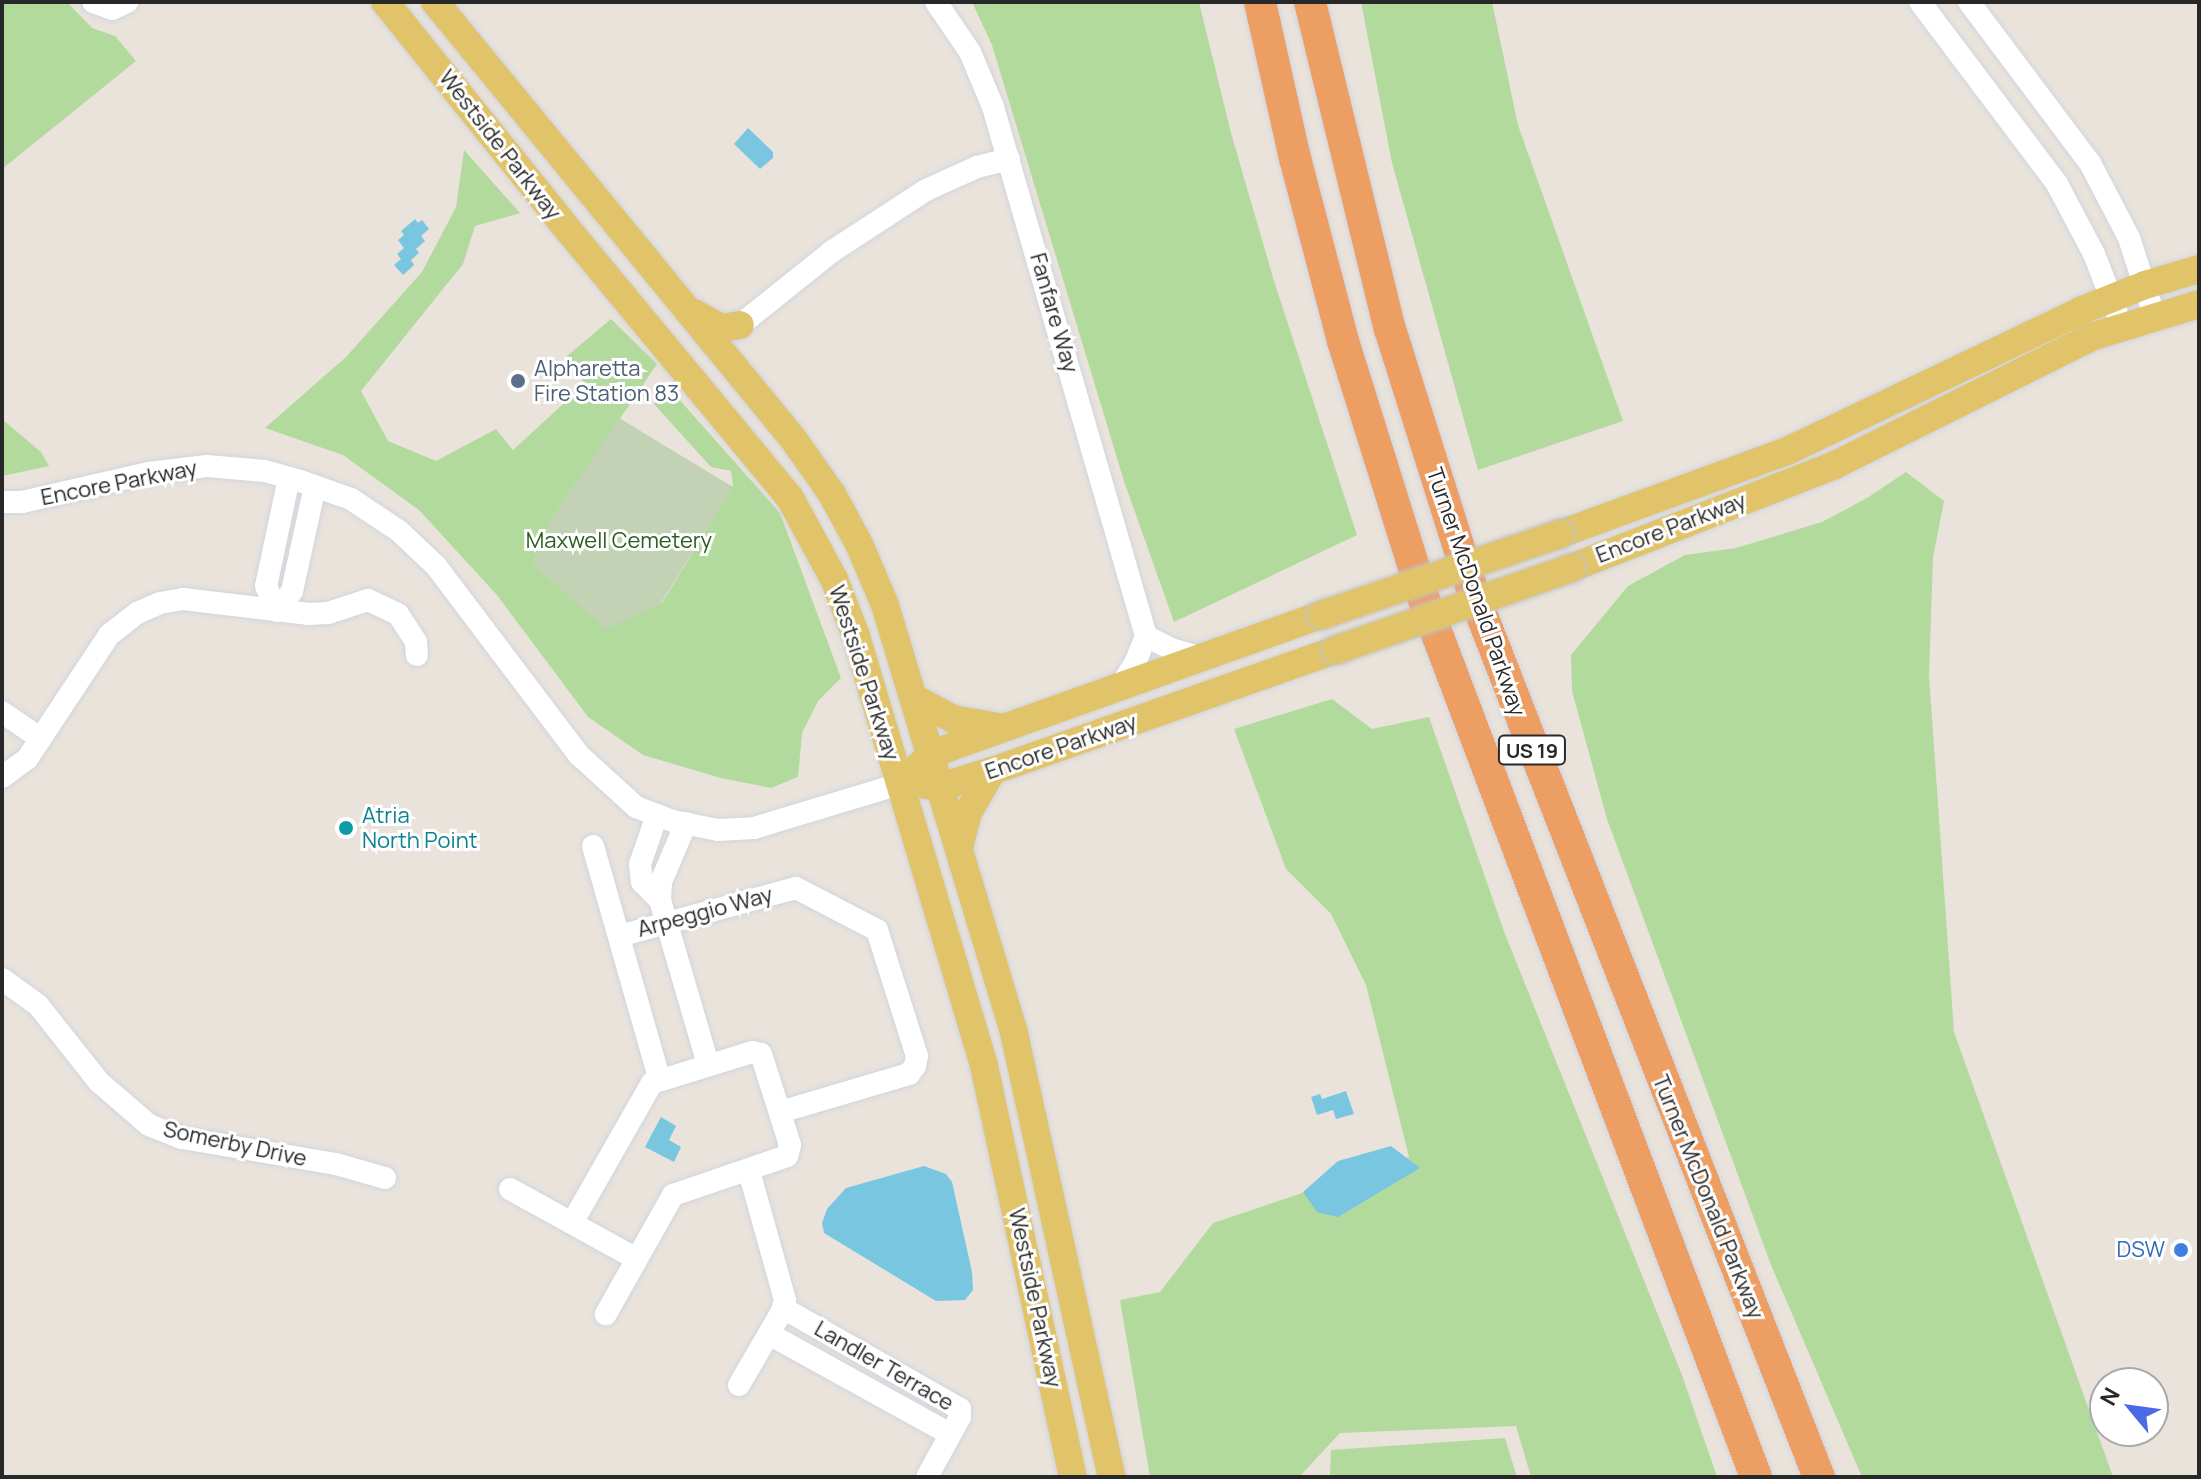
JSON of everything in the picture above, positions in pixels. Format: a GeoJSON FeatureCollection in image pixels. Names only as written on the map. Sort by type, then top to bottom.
{"type":"FeatureCollection","features":[{"type":"Feature","properties":{"kind":"highway","name":"US 19"},"geometry":{"type":"LineString","coordinates":[[1260,2],[1322,266],[1409,555],[1493,787],[1756,1477]]}},
{"type":"Feature","properties":{"kind":"highway","name":"Turner McDonald Parkway"},"geometry":{"type":"LineString","coordinates":[[1310,2],[1390,329],[1475,598],[1819,1477]]}},
{"type":"Feature","properties":{"kind":"main road","name":"Westside Parkway"},"geometry":{"type":"LineString","coordinates":[[385,2],[790,498],[821,550],[846,607],[984,1066],[1073,1477]]}},
{"type":"Feature","properties":{"kind":"main road","name":"Westside Parkway"},"geometry":{"type":"LineString","coordinates":[[435,2],[794,440],[847,521],[885,605],[1014,1033],[1112,1477]]}},
{"type":"Feature","properties":{"kind":"main road","name":"Encore Parkway"},"geometry":{"type":"LineString","coordinates":[[931,755],[1787,451],[2111,298],[2199,269]]}},
{"type":"Feature","properties":{"kind":"main road"},"geometry":{"type":"LineString","coordinates":[[680,302],[721,328],[740,325],[735,351],[737,371]]}},
{"type":"Feature","properties":{"kind":"main road","name":"Encore Parkway"},"geometry":{"type":"LineString","coordinates":[[900,784],[940,787],[992,771],[1571,568],[1835,465],[2094,336],[2199,304]]}},
{"type":"Feature","properties":{"kind":"main road"},"geometry":{"type":"LineString","coordinates":[[914,698],[953,719],[1003,728]]}},
{"type":"Feature","properties":{"kind":"main road"},"geometry":{"type":"LineString","coordinates":[[931,755],[900,784],[916,797],[929,817],[974,963],[1014,1033]]}},
{"type":"Feature","properties":{"kind":"main road"},"geometry":{"type":"LineString","coordinates":[[959,849],[968,813],[992,771]]}},
{"type":"Feature","properties":{"kind":"street"},"geometry":{"type":"LineString","coordinates":[[93,2],[112,9],[127,2]]}},
{"type":"Feature","properties":{"kind":"street","name":"Fanfare Way"},"geometry":{"type":"LineString","coordinates":[[936,2],[954,26],[983,78],[1146,636]]}},
{"type":"Feature","properties":{"kind":"street"},"geometry":{"type":"LineString","coordinates":[[1920,2],[2057,184],[2077,217],[2121,327]]}},
{"type":"Feature","properties":{"kind":"street"},"geometry":{"type":"LineString","coordinates":[[1969,2],[2090,163],[2129,238],[2155,318]]}},
{"type":"Feature","properties":{"kind":"street"},"geometry":{"type":"LineString","coordinates":[[740,325],[831,252],[926,190],[977,167],[1009,159]]}},
{"type":"Feature","properties":{"kind":"street","name":"Encore Parkway"},"geometry":{"type":"LineString","coordinates":[[2,502],[22,502],[149,473],[207,466],[265,471],[315,486],[351,499],[409,540],[436,566],[579,755],[636,807],[718,830],[754,828],[900,784]]}},
{"type":"Feature","properties":{"kind":"street"},"geometry":{"type":"LineString","coordinates":[[277,611],[266,586],[289,478]]}},
{"type":"Feature","properties":{"kind":"street"},"geometry":{"type":"LineString","coordinates":[[277,611],[292,591],[315,486]]}},
{"type":"Feature","properties":{"kind":"street"},"geometry":{"type":"LineString","coordinates":[[277,534],[303,538]]}},
{"type":"Feature","properties":{"kind":"street"},"geometry":{"type":"LineString","coordinates":[[2,777],[27,759],[109,635],[137,613],[160,603],[183,599],[277,611],[328,613],[368,600],[384,605],[409,628],[416,642],[417,655]]}},
{"type":"Feature","properties":{"kind":"street"},"geometry":{"type":"LineString","coordinates":[[1120,687],[1135,663],[1146,636],[1171,649],[1202,658]]}},
{"type":"Feature","properties":{"kind":"street"},"geometry":{"type":"LineString","coordinates":[[2,712],[41,739]]}},
{"type":"Feature","properties":{"kind":"street"},"geometry":{"type":"LineString","coordinates":[[657,815],[640,864],[642,882],[660,900]]}},
{"type":"Feature","properties":{"kind":"street"},"geometry":{"type":"LineString","coordinates":[[686,823],[661,882],[660,900],[708,1064]]}},
{"type":"Feature","properties":{"kind":"street"},"geometry":{"type":"LineString","coordinates":[[593,846],[659,1078]]}},
{"type":"Feature","properties":{"kind":"street","name":"Arpeggio Way"},"geometry":{"type":"LineString","coordinates":[[619,936],[796,888],[873,926],[880,934],[917,1056],[915,1066],[909,1074],[780,1112]]}},
{"type":"Feature","properties":{"kind":"street","name":"Somerby Drive"},"geometry":{"type":"LineString","coordinates":[[2,979],[18,987],[38,1005],[99,1082],[149,1125],[182,1138],[336,1164],[385,1178]]}},
{"type":"Feature","properties":{"kind":"street"},"geometry":{"type":"LineString","coordinates":[[572,1223],[652,1083],[659,1078],[752,1052],[761,1054],[790,1151],[782,1161],[677,1192],[606,1314]]}},
{"type":"Feature","properties":{"kind":"street"},"geometry":{"type":"LineString","coordinates":[[739,1385],[783,1308],[783,1292],[749,1171]]}},
{"type":"Feature","properties":{"kind":"street"},"geometry":{"type":"LineString","coordinates":[[510,1189],[637,1259]]}},
{"type":"Feature","properties":{"kind":"street","name":"Landler Terrace"},"geometry":{"type":"LineString","coordinates":[[783,1308],[957,1405],[962,1413],[927,1477]]}},
{"type":"Feature","properties":{"kind":"street","name":"Landler Terrace"},"geometry":{"type":"LineString","coordinates":[[769,1334],[950,1434]]}},
{"type":"Feature","properties":{"kind":"green space"},"geometry":{"type":"Polygon","coordinates":[[[2,2],[67,2],[92,28],[115,36],[136,61],[2,169],[2,2]]]}},
{"type":"Feature","properties":{"kind":"green space"},"geometry":{"type":"Polygon","coordinates":[[[972,2],[1199,2],[1231,133],[1274,281],[1357,535],[1174,622],[1124,481],[992,45],[972,2]]]}},
{"type":"Feature","properties":{"kind":"green space"},"geometry":{"type":"Polygon","coordinates":[[[1361,2],[1492,2],[1518,125],[1623,421],[1478,470],[1392,163],[1361,2]]]}},
{"type":"Feature","properties":{"kind":"green space"},"geometry":{"type":"Polygon","coordinates":[[[464,150],[520,213],[475,226],[463,264],[361,391],[388,441],[436,461],[496,429],[513,450],[585,384],[567,356],[611,319],[657,364],[553,517],[533,565],[662,603],[733,486],[731,471],[711,467],[654,404],[669,388],[780,513],[841,678],[818,701],[802,733],[798,777],[771,788],[721,778],[643,755],[588,717],[497,595],[419,510],[343,455],[265,428],[346,357],[422,272],[456,207],[464,150]]]}},
{"type":"Feature","properties":{"kind":"green space","name":"Maxwell Cemetery"},"geometry":{"type":"Polygon","coordinates":[[[619,418],[733,487],[661,603],[606,629],[533,565],[553,517],[619,418]]]}},
{"type":"Feature","properties":{"kind":"green space"},"geometry":{"type":"Polygon","coordinates":[[[2,419],[41,452],[49,466],[2,476],[2,419]]]}},
{"type":"Feature","properties":{"kind":"green space"},"geometry":{"type":"Polygon","coordinates":[[[1906,472],[1944,501],[1933,557],[1929,675],[1954,1032],[2089,1410],[2089,1447],[2102,1447],[2113,1477],[1862,1477],[1771,1265],[1607,819],[1572,691],[1571,655],[1628,586],[1685,555],[1736,548],[1822,522],[1906,472]]]}},
{"type":"Feature","properties":{"kind":"green space"},"geometry":{"type":"Polygon","coordinates":[[[1332,699],[1372,729],[1429,717],[1505,934],[1682,1375],[1717,1477],[1531,1477],[1516,1426],[1340,1433],[1299,1477],[1150,1477],[1120,1300],[1160,1292],[1213,1223],[1409,1157],[1366,985],[1331,914],[1286,869],[1234,729],[1332,699]]]}},
{"type":"Feature","properties":{"kind":"green space"},"geometry":{"type":"Polygon","coordinates":[[[1505,1438],[1517,1477],[1330,1477],[1331,1450],[1505,1438]]]}},
{"type":"Feature","properties":{"kind":"water"},"geometry":{"type":"Polygon","coordinates":[[[748,128],[773,152],[773,158],[760,169],[734,144],[748,128]]]}},
{"type":"Feature","properties":{"kind":"water"},"geometry":{"type":"Polygon","coordinates":[[[415,219],[418,223],[422,220],[429,229],[421,236],[425,241],[416,249],[419,253],[411,260],[414,265],[403,275],[394,265],[401,259],[397,254],[404,248],[398,240],[404,235],[401,231],[415,219]]]}},
{"type":"Feature","properties":{"kind":"water"},"geometry":{"type":"Polygon","coordinates":[[[1346,1091],[1354,1114],[1336,1119],[1333,1110],[1317,1115],[1311,1097],[1320,1094],[1322,1099],[1346,1091]]]}},
{"type":"Feature","properties":{"kind":"water"},"geometry":{"type":"Polygon","coordinates":[[[661,1117],[676,1126],[669,1140],[681,1147],[674,1162],[645,1147],[661,1117]]]}},
{"type":"Feature","properties":{"kind":"water"},"geometry":{"type":"Polygon","coordinates":[[[1391,1146],[1420,1168],[1338,1217],[1317,1212],[1303,1192],[1338,1161],[1391,1146]]]}},
{"type":"Feature","properties":{"kind":"water"},"geometry":{"type":"Polygon","coordinates":[[[924,1166],[946,1174],[952,1182],[972,1272],[973,1290],[965,1300],[936,1301],[824,1233],[822,1223],[827,1209],[846,1188],[924,1166]]]}},
{"type":"Feature","properties":{"kind":"place","name":"Alpharetta Fire Station 83"},"geometry":{"type":"Point","coordinates":[518,381]}},
{"type":"Feature","properties":{"kind":"place","name":"Atria North Point"},"geometry":{"type":"Point","coordinates":[346,828]}},
{"type":"Feature","properties":{"kind":"place","name":"DSW"},"geometry":{"type":"Point","coordinates":[2181,1250]}}]}
